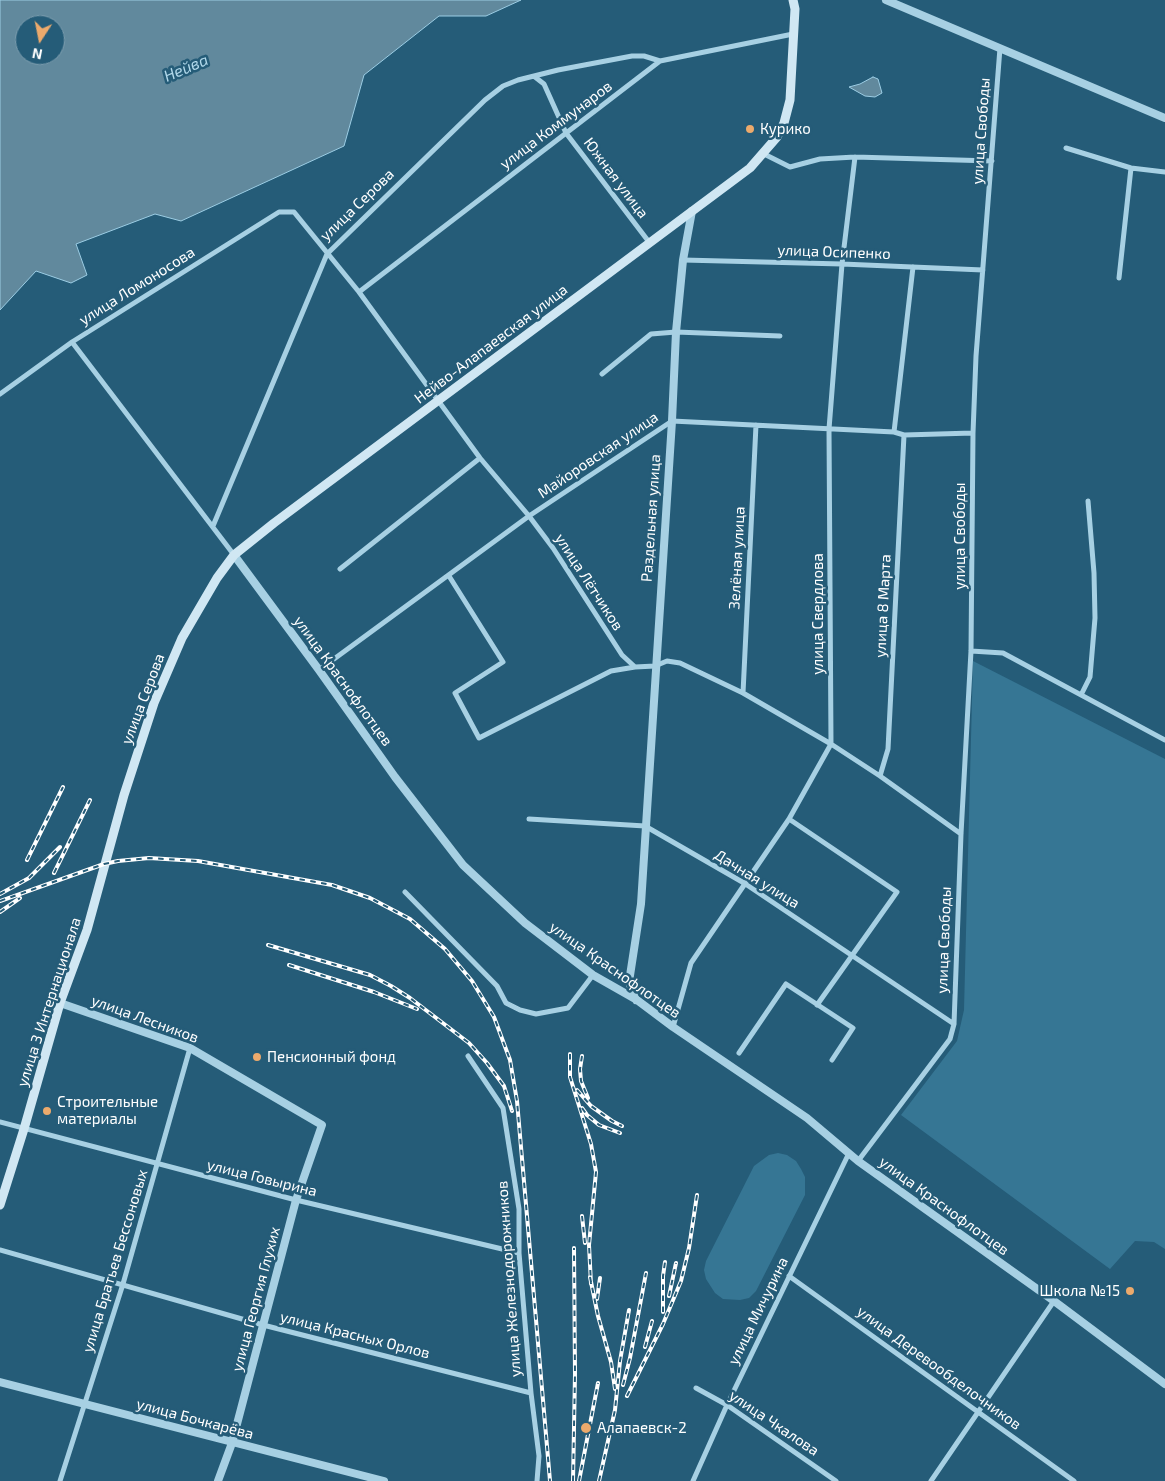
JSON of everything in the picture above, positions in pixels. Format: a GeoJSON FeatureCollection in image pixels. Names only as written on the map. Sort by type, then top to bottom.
{"type":"FeatureCollection","features":[{"type":"Feature","properties":{"kind":"main road","name":"Нейво-Алапаевская улица"},"geometry":{"type":"LineString","coordinates":[[234,556],[274,523],[750,168],[777,137],[784,123],[790,100],[794,4],[799,0]]}},
{"type":"Feature","properties":{"kind":"main road","name":"улица Серова"},"geometry":{"type":"LineString","coordinates":[[104,864],[124,794],[154,703],[165,676],[182,638],[217,578],[234,556]]}},
{"type":"Feature","properties":{"kind":"main road","name":"улица 3 Интернационала"},"geometry":{"type":"LineString","coordinates":[[0,1205],[60,1003],[87,930],[104,864]]}},
{"type":"Feature","properties":{"kind":"street"},"geometry":{"type":"LineString","coordinates":[[886,0],[1165,118]]}},
{"type":"Feature","properties":{"kind":"street","name":"улица Коммунаров"},"geometry":{"type":"LineString","coordinates":[[359,292],[660,61],[793,34]]}},
{"type":"Feature","properties":{"kind":"street","name":"улица Свободы"},"geometry":{"type":"LineString","coordinates":[[954,1024],[961,834],[971,651],[973,433],[976,356],[1000,48]]}},
{"type":"Feature","properties":{"kind":"street","name":"улица Серова"},"geometry":{"type":"LineString","coordinates":[[213,526],[327,254],[492,94],[515,81],[565,68],[632,56],[644,56],[660,61]]}},
{"type":"Feature","properties":{"kind":"street","name":"Южная улица"},"geometry":{"type":"LineString","coordinates":[[535,76],[544,84],[566,133],[649,242]]}},
{"type":"Feature","properties":{"kind":"street"},"geometry":{"type":"LineString","coordinates":[[1066,148],[1131,168],[1165,172]]}},
{"type":"Feature","properties":{"kind":"street"},"geometry":{"type":"LineString","coordinates":[[764,154],[790,166],[820,159],[854,157],[992,161]]}},
{"type":"Feature","properties":{"kind":"street","name":"улица Свердлова"},"geometry":{"type":"LineString","coordinates":[[673,1027],[690,963],[789,819],[831,744],[829,429],[842,264],[854,157]]}},
{"type":"Feature","properties":{"kind":"street"},"geometry":{"type":"LineString","coordinates":[[1119,278],[1131,168]]}},
{"type":"Feature","properties":{"kind":"street","name":"Раздельная улица"},"geometry":{"type":"LineString","coordinates":[[636,1000],[629,982],[641,904],[676,332],[683,260],[692,211]]}},
{"type":"Feature","properties":{"kind":"street","name":"улица Ломоносова"},"geometry":{"type":"LineString","coordinates":[[0,394],[72,342],[279,212],[294,212]]}},
{"type":"Feature","properties":{"kind":"street","name":"улица Лётчиков"},"geometry":{"type":"LineString","coordinates":[[294,212],[359,292],[480,458],[529,516],[553,548],[611,640],[622,655],[635,667]]}},
{"type":"Feature","properties":{"kind":"street","name":"улица Осипенко"},"geometry":{"type":"LineString","coordinates":[[683,260],[983,270]]}},
{"type":"Feature","properties":{"kind":"street"},"geometry":{"type":"LineString","coordinates":[[894,432],[913,268]]}},
{"type":"Feature","properties":{"kind":"street"},"geometry":{"type":"LineString","coordinates":[[602,374],[650,334],[676,332],[780,336]]}},
{"type":"Feature","properties":{"kind":"street","name":"улица Краснофлотцев"},"geometry":{"type":"LineString","coordinates":[[72,342],[213,526],[395,777],[463,865],[524,923],[593,975],[636,1000],[808,1118],[858,1161],[1054,1301],[1165,1384]]}},
{"type":"Feature","properties":{"kind":"street","name":"Майоровская улица"},"geometry":{"type":"LineString","coordinates":[[319,670],[529,516],[672,421],[894,432],[904,435],[973,433]]}},
{"type":"Feature","properties":{"kind":"street","name":"Зелёная улица"},"geometry":{"type":"LineString","coordinates":[[743,693],[756,425]]}},
{"type":"Feature","properties":{"kind":"street","name":"улица 8 Марта"},"geometry":{"type":"LineString","coordinates":[[880,776],[888,749],[904,435]]}},
{"type":"Feature","properties":{"kind":"street"},"geometry":{"type":"LineString","coordinates":[[340,568],[480,458]]}},
{"type":"Feature","properties":{"kind":"street"},"geometry":{"type":"LineString","coordinates":[[1081,695],[1090,677],[1095,618],[1094,573],[1088,501]]}},
{"type":"Feature","properties":{"kind":"street"},"geometry":{"type":"LineString","coordinates":[[449,576],[503,662],[455,693],[479,738],[611,671],[655,666],[667,661],[680,663],[743,693],[831,744],[880,776],[961,834]]}},
{"type":"Feature","properties":{"kind":"street"},"geometry":{"type":"LineString","coordinates":[[971,651],[1003,653],[1165,740]]}},
{"type":"Feature","properties":{"kind":"street"},"geometry":{"type":"LineString","coordinates":[[529,819],[645,826]]}},
{"type":"Feature","properties":{"kind":"street"},"geometry":{"type":"LineString","coordinates":[[789,819],[897,892],[817,1005]]}},
{"type":"Feature","properties":{"kind":"street","name":"Дачная улица"},"geometry":{"type":"LineString","coordinates":[[645,826],[744,883],[954,1024]]}},
{"type":"Feature","properties":{"kind":"street"},"geometry":{"type":"LineString","coordinates":[[405,892],[497,986],[506,1003],[520,1010],[536,1014],[568,1008],[593,975]]}},
{"type":"Feature","properties":{"kind":"street"},"geometry":{"type":"LineString","coordinates":[[739,1053],[786,984],[853,1028],[832,1060]]}},
{"type":"Feature","properties":{"kind":"street","name":"улица Лесников"},"geometry":{"type":"LineString","coordinates":[[60,1003],[190,1048],[322,1124]]}},
{"type":"Feature","properties":{"kind":"street"},"geometry":{"type":"LineString","coordinates":[[858,1161],[950,1039],[954,1024]]}},
{"type":"Feature","properties":{"kind":"street","name":"улица Братьев Бессоновых"},"geometry":{"type":"LineString","coordinates":[[60,1481],[123,1284],[190,1048]]}},
{"type":"Feature","properties":{"kind":"street","name":"улица Железнодорожников"},"geometry":{"type":"LineString","coordinates":[[468,1056],[504,1108],[519,1209],[519,1253],[531,1393],[539,1456],[537,1481]]}},
{"type":"Feature","properties":{"kind":"street","name":"улица Говырина"},"geometry":{"type":"LineString","coordinates":[[0,1122],[296,1200],[519,1253]]}},
{"type":"Feature","properties":{"kind":"street","name":"улица Георгия Глухих"},"geometry":{"type":"LineString","coordinates":[[218,1481],[232,1443],[296,1200],[322,1124]]}},
{"type":"Feature","properties":{"kind":"street","name":"улица Мичурина"},"geometry":{"type":"LineString","coordinates":[[693,1481],[788,1276],[848,1153]]}},
{"type":"Feature","properties":{"kind":"street","name":"улица Красных Орлов"},"geometry":{"type":"LineString","coordinates":[[0,1250],[263,1325],[531,1393]]}},
{"type":"Feature","properties":{"kind":"street","name":"улица Деревообделочников"},"geometry":{"type":"LineString","coordinates":[[788,1276],[979,1411],[1074,1481]]}},
{"type":"Feature","properties":{"kind":"street"},"geometry":{"type":"LineString","coordinates":[[931,1481],[1054,1301]]}},
{"type":"Feature","properties":{"kind":"street","name":"улица Бочкарёва"},"geometry":{"type":"LineString","coordinates":[[0,1382],[384,1481]]}},
{"type":"Feature","properties":{"kind":"street","name":"улица Чкалова"},"geometry":{"type":"LineString","coordinates":[[696,1388],[727,1406],[836,1481]]}},
{"type":"Feature","properties":{"kind":"shaded area"},"geometry":{"type":"Polygon","coordinates":[[[973,661],[1165,759],[1165,1249],[1154,1242],[1135,1241],[1110,1269],[901,1115],[957,1041],[964,1010],[973,661]]]}},
{"type":"Feature","properties":{"kind":"shaded area"},"geometry":{"type":"Polygon","coordinates":[[[778,1153],[787,1155],[796,1161],[805,1177],[805,1195],[756,1291],[749,1298],[740,1300],[723,1299],[715,1293],[706,1279],[704,1270],[706,1261],[754,1166],[769,1155],[778,1153]]]}},
{"type":"Feature","properties":{"kind":"water","name":"Нейва"},"geometry":{"type":"Polygon","coordinates":[[[0,0],[521,0],[486,16],[439,16],[364,75],[344,146],[181,221],[155,214],[76,244],[87,275],[71,283],[36,271],[0,310],[0,0]]]}},
{"type":"Feature","properties":{"kind":"water"},"geometry":{"type":"Polygon","coordinates":[[[873,77],[878,79],[882,93],[875,97],[865,96],[849,87],[860,84],[873,77]]]}},
{"type":"Feature","properties":{"kind":"railway"},"geometry":{"type":"LineString","coordinates":[[27,860],[63,787]]}},
{"type":"Feature","properties":{"kind":"railway"},"geometry":{"type":"LineString","coordinates":[[54,873],[90,800]]}},
{"type":"Feature","properties":{"kind":"railway"},"geometry":{"type":"LineString","coordinates":[[0,894],[29,878],[60,847]]}},
{"type":"Feature","properties":{"kind":"railway"},"geometry":{"type":"LineString","coordinates":[[0,901],[104,864],[118,861],[149,858],[198,861],[332,885],[370,898],[410,919],[445,949],[472,981],[494,1017],[510,1060],[517,1101],[550,1481]]}},
{"type":"Feature","properties":{"kind":"railway"},"geometry":{"type":"LineString","coordinates":[[0,912],[20,898]]}},
{"type":"Feature","properties":{"kind":"railway"},"geometry":{"type":"LineString","coordinates":[[268,945],[370,975],[410,998],[469,1043],[504,1086],[512,1111]]}},
{"type":"Feature","properties":{"kind":"railway"},"geometry":{"type":"LineString","coordinates":[[289,965],[374,992],[417,1009]]}},
{"type":"Feature","properties":{"kind":"railway"},"geometry":{"type":"LineString","coordinates":[[570,1054],[570,1077],[591,1144],[596,1172],[589,1245],[591,1284]]}},
{"type":"Feature","properties":{"kind":"railway"},"geometry":{"type":"LineString","coordinates":[[582,1056],[581,1081],[588,1098]]}},
{"type":"Feature","properties":{"kind":"railway"},"geometry":{"type":"LineString","coordinates":[[577,1090],[591,1106],[622,1126]]}},
{"type":"Feature","properties":{"kind":"railway"},"geometry":{"type":"LineString","coordinates":[[582,1108],[599,1125],[620,1133]]}},
{"type":"Feature","properties":{"kind":"railway"},"geometry":{"type":"LineString","coordinates":[[627,1396],[663,1324],[681,1281],[689,1248],[697,1195]]}},
{"type":"Feature","properties":{"kind":"railway"},"geometry":{"type":"LineString","coordinates":[[582,1216],[585,1243]]}},
{"type":"Feature","properties":{"kind":"railway"},"geometry":{"type":"LineString","coordinates":[[573,1481],[575,1374],[574,1248]]}},
{"type":"Feature","properties":{"kind":"railway"},"geometry":{"type":"LineString","coordinates":[[663,1312],[665,1262]]}},
{"type":"Feature","properties":{"kind":"railway"},"geometry":{"type":"LineString","coordinates":[[669,1296],[676,1263]]}},
{"type":"Feature","properties":{"kind":"railway"},"geometry":{"type":"LineString","coordinates":[[623,1385],[646,1273]]}},
{"type":"Feature","properties":{"kind":"railway"},"geometry":{"type":"LineString","coordinates":[[590,1277],[598,1316],[611,1362],[615,1389]]}},
{"type":"Feature","properties":{"kind":"railway"},"geometry":{"type":"LineString","coordinates":[[597,1299],[600,1278]]}},
{"type":"Feature","properties":{"kind":"railway"},"geometry":{"type":"LineString","coordinates":[[599,1481],[615,1410],[620,1361],[629,1310]]}},
{"type":"Feature","properties":{"kind":"railway"},"geometry":{"type":"LineString","coordinates":[[645,1347],[652,1321]]}},
{"type":"Feature","properties":{"kind":"railway"},"geometry":{"type":"LineString","coordinates":[[579,1481],[598,1383]]}},
{"type":"Feature","properties":{"kind":"place","name":"Курико"},"geometry":{"type":"Point","coordinates":[750,129]}},
{"type":"Feature","properties":{"kind":"place","name":"Пенсионный фонд"},"geometry":{"type":"Point","coordinates":[257,1057]}},
{"type":"Feature","properties":{"kind":"place","name":"Строительные материалы"},"geometry":{"type":"Point","coordinates":[47,1111]}},
{"type":"Feature","properties":{"kind":"place","name":"Школа №15"},"geometry":{"type":"Point","coordinates":[1130,1291]}},
{"type":"Feature","properties":{"kind":"place","name":"Алапаевск-2"},"geometry":{"type":"Point","coordinates":[586,1428]}}]}
